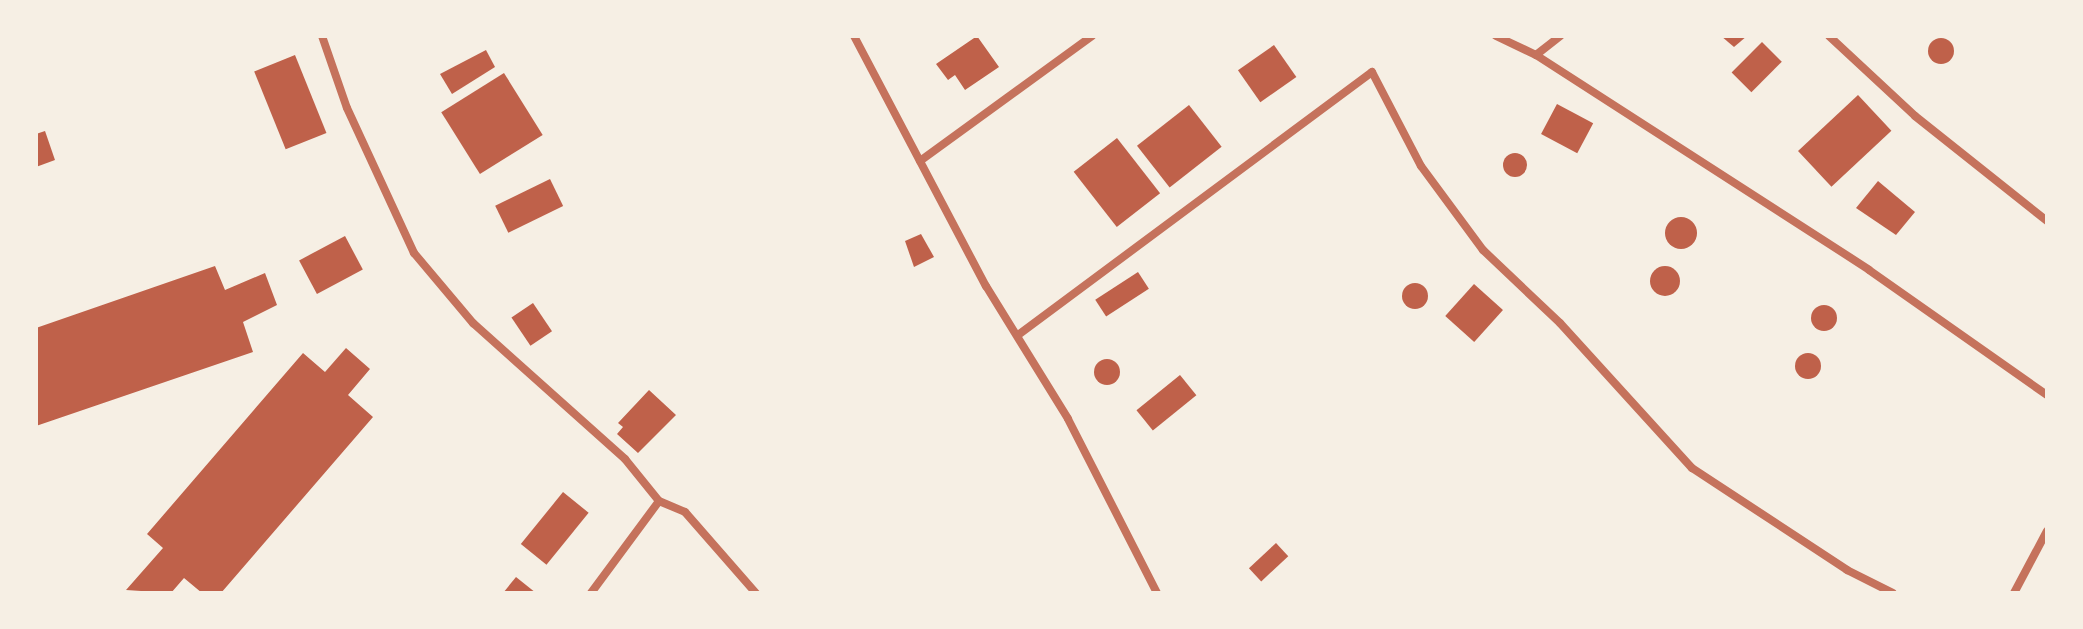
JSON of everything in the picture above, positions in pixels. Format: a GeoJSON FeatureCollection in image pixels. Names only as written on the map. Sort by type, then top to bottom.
{"type":"FeatureCollection","features":[{"type":"Feature","properties":{"kind":"street"},"geometry":{"type":"LineString","coordinates":[[322,36],[347,108],[414,253],[473,323],[625,459],[659,501],[685,512],[756,593]]}},
{"type":"Feature","properties":{"kind":"street"},"geometry":{"type":"LineString","coordinates":[[854,36],[920,161],[1068,419],[1157,593]]}},
{"type":"Feature","properties":{"kind":"street"},"geometry":{"type":"LineString","coordinates":[[920,161],[1092,36]]}},
{"type":"Feature","properties":{"kind":"street"},"geometry":{"type":"LineString","coordinates":[[1496,36],[1536,55],[1869,270],[2047,395]]}},
{"type":"Feature","properties":{"kind":"street"},"geometry":{"type":"LineString","coordinates":[[1536,55],[1560,36]]}},
{"type":"Feature","properties":{"kind":"street"},"geometry":{"type":"LineString","coordinates":[[1829,36],[1915,116],[2047,221]]}},
{"type":"Feature","properties":{"kind":"street"},"geometry":{"type":"LineString","coordinates":[[1018,335],[1372,72],[1421,166],[1483,250],[1560,323],[1692,468],[1847,570],[1893,593]]}},
{"type":"Feature","properties":{"kind":"street"},"geometry":{"type":"LineString","coordinates":[[591,593],[659,501]]}},
{"type":"Feature","properties":{"kind":"street"},"geometry":{"type":"LineString","coordinates":[[2014,593],[2047,531]]}},
{"type":"Feature","properties":{"kind":"building"},"geometry":{"type":"Polygon","coordinates":[[[977,36],[999,67],[965,90],[955,75],[948,80],[936,64],[977,36]]]}},
{"type":"Feature","properties":{"kind":"building"},"geometry":{"type":"Polygon","coordinates":[[[1721,36],[1747,36],[1734,47],[1721,36]]]}},
{"type":"Feature","properties":{"kind":"building"},"geometry":{"type":"Polygon","coordinates":[[[1941,38],[1950,42],[1954,51],[1950,60],[1941,64],[1932,60],[1928,51],[1932,42],[1941,38]]]}},
{"type":"Feature","properties":{"kind":"building"},"geometry":{"type":"Polygon","coordinates":[[[1762,42],[1782,62],[1751,92],[1732,72],[1762,42]]]}},
{"type":"Feature","properties":{"kind":"building"},"geometry":{"type":"Polygon","coordinates":[[[1274,45],[1296,77],[1260,102],[1238,70],[1274,45]]]}},
{"type":"Feature","properties":{"kind":"building"},"geometry":{"type":"Polygon","coordinates":[[[486,50],[495,67],[452,94],[440,74],[486,50]]]}},
{"type":"Feature","properties":{"kind":"building"},"geometry":{"type":"Polygon","coordinates":[[[295,55],[326,133],[286,149],[254,71],[295,55]]]}},
{"type":"Feature","properties":{"kind":"building"},"geometry":{"type":"Polygon","coordinates":[[[504,73],[543,135],[480,174],[441,112],[504,73]]]}},
{"type":"Feature","properties":{"kind":"building"},"geometry":{"type":"Polygon","coordinates":[[[1858,95],[1891,131],[1831,187],[1798,151],[1858,95]]]}},
{"type":"Feature","properties":{"kind":"building"},"geometry":{"type":"Polygon","coordinates":[[[1557,104],[1593,123],[1577,153],[1541,134],[1557,104]]]}},
{"type":"Feature","properties":{"kind":"building"},"geometry":{"type":"Polygon","coordinates":[[[1189,105],[1222,147],[1170,187],[1137,146],[1189,105]]]}},
{"type":"Feature","properties":{"kind":"building"},"geometry":{"type":"Polygon","coordinates":[[[45,131],[55,160],[36,167],[36,134],[45,131]]]}},
{"type":"Feature","properties":{"kind":"building"},"geometry":{"type":"Polygon","coordinates":[[[1117,138],[1160,193],[1117,227],[1074,172],[1117,138]]]}},
{"type":"Feature","properties":{"kind":"building"},"geometry":{"type":"Polygon","coordinates":[[[1515,153],[1526,160],[1527,165],[1520,176],[1515,177],[1504,170],[1503,165],[1510,154],[1515,153]]]}},
{"type":"Feature","properties":{"kind":"building"},"geometry":{"type":"Polygon","coordinates":[[[550,179],[563,206],[508,233],[495,206],[550,179]]]}},
{"type":"Feature","properties":{"kind":"building"},"geometry":{"type":"Polygon","coordinates":[[[1878,181],[1915,212],[1896,235],[1856,208],[1878,181]]]}},
{"type":"Feature","properties":{"kind":"building"},"geometry":{"type":"Polygon","coordinates":[[[1681,217],[1692,222],[1697,233],[1692,244],[1681,249],[1670,244],[1665,233],[1670,222],[1681,217]]]}},
{"type":"Feature","properties":{"kind":"building"},"geometry":{"type":"Polygon","coordinates":[[[921,234],[934,257],[914,267],[905,241],[921,234]]]}},
{"type":"Feature","properties":{"kind":"building"},"geometry":{"type":"Polygon","coordinates":[[[345,236],[363,270],[317,294],[299,260],[345,236]]]}},
{"type":"Feature","properties":{"kind":"building"},"geometry":{"type":"Polygon","coordinates":[[[215,266],[225,290],[265,273],[277,305],[243,322],[253,352],[36,426],[36,328],[215,266]]]}},
{"type":"Feature","properties":{"kind":"building"},"geometry":{"type":"Polygon","coordinates":[[[1665,266],[1676,270],[1680,281],[1676,292],[1665,296],[1654,292],[1650,281],[1654,270],[1665,266]]]}},
{"type":"Feature","properties":{"kind":"building"},"geometry":{"type":"Polygon","coordinates":[[[1138,272],[1149,289],[1106,317],[1095,300],[1138,272]]]}},
{"type":"Feature","properties":{"kind":"building"},"geometry":{"type":"Polygon","coordinates":[[[1415,283],[1424,287],[1428,296],[1424,305],[1415,309],[1406,305],[1402,296],[1406,287],[1415,283]]]}},
{"type":"Feature","properties":{"kind":"building"},"geometry":{"type":"Polygon","coordinates":[[[1474,284],[1503,310],[1474,342],[1445,316],[1474,284]]]}},
{"type":"Feature","properties":{"kind":"building"},"geometry":{"type":"Polygon","coordinates":[[[533,303],[552,331],[530,346],[511,318],[533,303]]]}},
{"type":"Feature","properties":{"kind":"building"},"geometry":{"type":"Polygon","coordinates":[[[1824,305],[1833,309],[1837,318],[1833,327],[1824,331],[1815,327],[1811,318],[1815,309],[1824,305]]]}},
{"type":"Feature","properties":{"kind":"building"},"geometry":{"type":"Polygon","coordinates":[[[346,348],[370,369],[348,395],[373,417],[221,593],[202,593],[184,578],[171,593],[126,590],[163,548],[147,534],[303,353],[325,372],[346,348]]]}},
{"type":"Feature","properties":{"kind":"building"},"geometry":{"type":"Polygon","coordinates":[[[1808,353],[1817,357],[1821,366],[1817,375],[1808,379],[1799,375],[1795,366],[1799,357],[1808,353]]]}},
{"type":"Feature","properties":{"kind":"building"},"geometry":{"type":"Polygon","coordinates":[[[1107,359],[1116,363],[1120,372],[1116,381],[1107,385],[1098,381],[1094,372],[1098,363],[1107,359]]]}},
{"type":"Feature","properties":{"kind":"building"},"geometry":{"type":"Polygon","coordinates":[[[1180,375],[1196,395],[1153,430],[1136,410],[1180,375]]]}},
{"type":"Feature","properties":{"kind":"building"},"geometry":{"type":"Polygon","coordinates":[[[649,390],[676,415],[638,453],[617,434],[623,427],[618,423],[649,390]]]}},
{"type":"Feature","properties":{"kind":"building"},"geometry":{"type":"Polygon","coordinates":[[[563,492],[589,513],[546,565],[521,544],[563,492]]]}},
{"type":"Feature","properties":{"kind":"building"},"geometry":{"type":"Polygon","coordinates":[[[1276,543],[1288,556],[1261,581],[1249,568],[1276,543]]]}},
{"type":"Feature","properties":{"kind":"building"},"geometry":{"type":"Polygon","coordinates":[[[516,577],[536,593],[503,593],[516,577]]]}}]}
